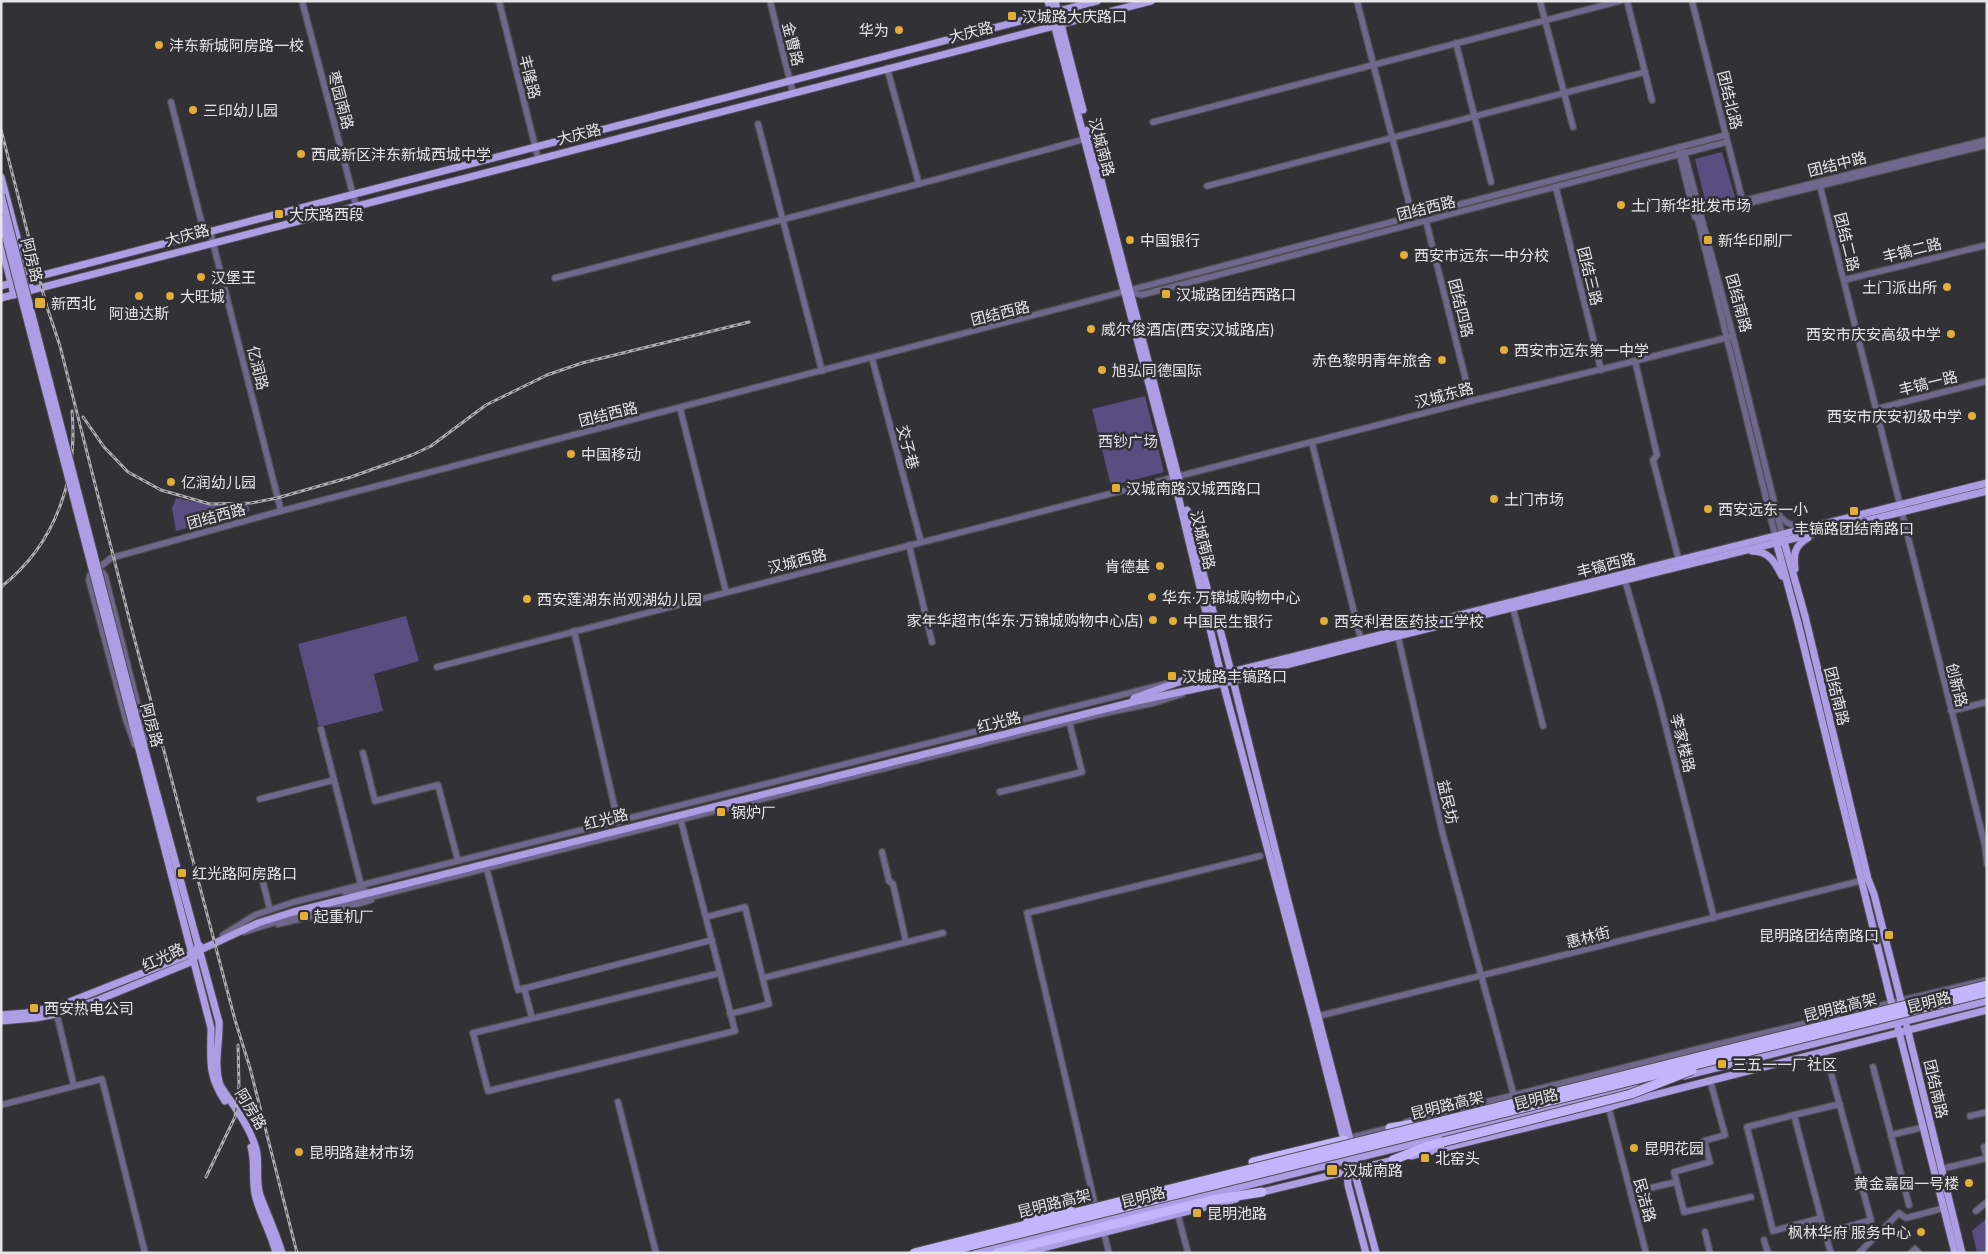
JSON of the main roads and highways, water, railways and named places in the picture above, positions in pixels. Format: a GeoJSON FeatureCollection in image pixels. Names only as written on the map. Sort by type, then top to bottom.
{"type":"FeatureCollection","features":[{"type":"Feature","properties":{"kind":"highway","name":"昆明路高架"},"geometry":{"type":"LineString","coordinates":[[914,1253],[1987,985]]}},
{"type":"Feature","properties":{"kind":"highway","name":"昆明路高架"},"geometry":{"type":"LineString","coordinates":[[941,1253],[1987,992]]}},
{"type":"Feature","properties":{"kind":"highway"},"geometry":{"type":"LineString","coordinates":[[1390,1128],[1413,1124],[1660,1060],[1698,1056]]}},
{"type":"Feature","properties":{"kind":"highway"},"geometry":{"type":"LineString","coordinates":[[1393,1160],[1428,1146],[1636,1092],[1718,1060]]}},
{"type":"Feature","properties":{"kind":"highway"},"geometry":{"type":"LineString","coordinates":[[971,1238],[1009,1223],[1347,1139]]}},
{"type":"Feature","properties":{"kind":"highway"},"geometry":{"type":"LineString","coordinates":[[996,1253],[1212,1200],[1262,1192]]}},
{"type":"Feature","properties":{"kind":"main road"},"geometry":{"type":"LineString","coordinates":[[1048,1],[1055,12]]}},
{"type":"Feature","properties":{"kind":"main road"},"geometry":{"type":"LineString","coordinates":[[1055,1],[1055,12]]}},
{"type":"Feature","properties":{"kind":"main road","name":"大庆路"},"geometry":{"type":"LineString","coordinates":[[1,286],[1097,1]]}},
{"type":"Feature","properties":{"kind":"main road","name":"大庆路"},"geometry":{"type":"LineString","coordinates":[[1,298],[1151,1]]}},
{"type":"Feature","properties":{"kind":"main road","name":"汉城南路"},"geometry":{"type":"LineString","coordinates":[[1055,12],[1175,477],[1223,683],[1316,1017]]}},
{"type":"Feature","properties":{"kind":"main road","name":"阿房路"},"geometry":{"type":"LineString","coordinates":[[1,177],[31,290]]}},
{"type":"Feature","properties":{"kind":"main road","name":"阿房路"},"geometry":{"type":"LineString","coordinates":[[1,195],[135,722]]}},
{"type":"Feature","properties":{"kind":"main road","name":"阿房路"},"geometry":{"type":"LineString","coordinates":[[1,218],[146,763],[219,1022],[220,1036],[216,1068],[217,1077],[253,1138],[257,1154],[257,1178],[260,1193],[282,1253]]}},
{"type":"Feature","properties":{"kind":"main road","name":"阿房路"},"geometry":{"type":"LineString","coordinates":[[1,243],[14,295]]}},
{"type":"Feature","properties":{"kind":"main road","name":"汉城南路"},"geometry":{"type":"LineString","coordinates":[[1175,477],[1231,672],[1347,1139],[1352,1160],[1351,1171]]}},
{"type":"Feature","properties":{"kind":"main road","name":"丰镐西路"},"geometry":{"type":"LineString","coordinates":[[1231,672],[1361,640],[1398,634],[1513,608],[1678,561],[1779,539],[1900,508],[1987,483]]}},
{"type":"Feature","properties":{"kind":"main road","name":"丰镐西路"},"geometry":{"type":"LineString","coordinates":[[1900,508],[1987,491]]}},
{"type":"Feature","properties":{"kind":"main road"},"geometry":{"type":"LineString","coordinates":[[1797,589],[1794,560],[1795,550],[1802,541],[1818,529]]}},
{"type":"Feature","properties":{"kind":"main road","name":"丰镐西路"},"geometry":{"type":"LineString","coordinates":[[1233,681],[1398,634],[1624,577],[1739,552],[1779,539]]}},
{"type":"Feature","properties":{"kind":"main road","name":"团结南路"},"geometry":{"type":"LineString","coordinates":[[1779,539],[1797,589],[1865,880],[1864,896],[1955,1253]]}},
{"type":"Feature","properties":{"kind":"main road","name":"团结南路"},"geometry":{"type":"LineString","coordinates":[[1779,539],[1789,590],[1865,880],[1874,894],[1962,1253]]}},
{"type":"Feature","properties":{"kind":"main road"},"geometry":{"type":"LineString","coordinates":[[1739,552],[1756,551],[1771,557],[1789,590]]}},
{"type":"Feature","properties":{"kind":"main road","name":"红光路"},"geometry":{"type":"LineString","coordinates":[[1,1021],[35,1018],[98,1000],[192,957],[198,949],[224,936],[366,889],[1131,699],[1188,679],[1220,671],[1231,672]]}},
{"type":"Feature","properties":{"kind":"main road","name":"红光路"},"geometry":{"type":"LineString","coordinates":[[366,889],[486,866],[1159,696],[1233,681]]}},
{"type":"Feature","properties":{"kind":"main road","name":"阿房路"},"geometry":{"type":"LineString","coordinates":[[146,763],[192,957],[211,1028],[212,1076],[216,1087],[251,1145],[253,1184],[256,1198],[268,1225],[276,1253]]}},
{"type":"Feature","properties":{"kind":"main road","name":"昆明路"},"geometry":{"type":"LineString","coordinates":[[976,1253],[1987,1001]]}},
{"type":"Feature","properties":{"kind":"main road","name":"昆明路"},"geometry":{"type":"LineString","coordinates":[[1023,1253],[1178,1215],[1262,1192],[1608,1108],[1710,1080],[1987,1010]]}},
{"type":"Feature","properties":{"kind":"main road","name":"红光路"},"geometry":{"type":"LineString","coordinates":[[1,1015],[56,1011]]}},
{"type":"Feature","properties":{"kind":"main road"},"geometry":{"type":"LineString","coordinates":[[1351,1171],[1348,1186],[1366,1253]]}},
{"type":"Feature","properties":{"kind":"main road"},"geometry":{"type":"LineString","coordinates":[[1351,1171],[1376,1253]]}},
{"type":"Feature","properties":{"kind":"railway"},"geometry":{"type":"LineString","coordinates":[[1,130],[46,304]]}},
{"type":"Feature","properties":{"kind":"railway"},"geometry":{"type":"LineString","coordinates":[[44,298],[60,346],[129,618],[235,1020],[250,1068],[297,1253]]}},
{"type":"Feature","properties":{"kind":"railway"},"geometry":{"type":"LineString","coordinates":[[83,417],[104,447],[128,472],[161,490],[210,504],[251,503],[277,498],[351,477],[412,455],[431,446],[486,405],[547,375],[582,363],[749,322]]}},
{"type":"Feature","properties":{"kind":"railway"},"geometry":{"type":"LineString","coordinates":[[1,587],[20,570],[36,551],[49,530],[59,508],[67,485],[71,461],[72,411]]}},
{"type":"Feature","properties":{"kind":"railway"},"geometry":{"type":"LineString","coordinates":[[206,1177],[235,1117],[239,1085],[238,1045]]}},
{"type":"Feature","properties":{"kind":"place","name":"汉城路大庆路口"},"geometry":{"type":"Point","coordinates":[1012,16]}},
{"type":"Feature","properties":{"kind":"place","name":"华为"},"geometry":{"type":"Point","coordinates":[899,30]}},
{"type":"Feature","properties":{"kind":"place","name":"沣东新城阿房路一校"},"geometry":{"type":"Point","coordinates":[159,45]}},
{"type":"Feature","properties":{"kind":"place","name":"三印幼儿园"},"geometry":{"type":"Point","coordinates":[193,110]}},
{"type":"Feature","properties":{"kind":"place","name":"西咸新区沣东新城西城中学"},"geometry":{"type":"Point","coordinates":[301,154]}},
{"type":"Feature","properties":{"kind":"place","name":"土门新华批发市场"},"geometry":{"type":"Point","coordinates":[1621,205]}},
{"type":"Feature","properties":{"kind":"place","name":"大庆路西段"},"geometry":{"type":"Point","coordinates":[279,214]}},
{"type":"Feature","properties":{"kind":"place","name":"中国银行"},"geometry":{"type":"Point","coordinates":[1130,240]}},
{"type":"Feature","properties":{"kind":"place","name":"新华印刷厂"},"geometry":{"type":"Point","coordinates":[1708,240]}},
{"type":"Feature","properties":{"kind":"place","name":"西安市远东一中分校"},"geometry":{"type":"Point","coordinates":[1404,255]}},
{"type":"Feature","properties":{"kind":"place","name":"汉堡王"},"geometry":{"type":"Point","coordinates":[201,277]}},
{"type":"Feature","properties":{"kind":"place","name":"土门派出所"},"geometry":{"type":"Point","coordinates":[1947,287]}},
{"type":"Feature","properties":{"kind":"place","name":"汉城路团结西路口"},"geometry":{"type":"Point","coordinates":[1166,294]}},
{"type":"Feature","properties":{"kind":"place","name":"阿迪达斯"},"geometry":{"type":"Point","coordinates":[139,296]}},
{"type":"Feature","properties":{"kind":"place","name":"大旺城"},"geometry":{"type":"Point","coordinates":[170,296]}},
{"type":"Feature","properties":{"kind":"place","name":"新西北"},"geometry":{"type":"Point","coordinates":[40,303]}},
{"type":"Feature","properties":{"kind":"place","name":"威尔俊酒店(西安汉城路店)"},"geometry":{"type":"Point","coordinates":[1091,329]}},
{"type":"Feature","properties":{"kind":"place","name":"西安市庆安高级中学"},"geometry":{"type":"Point","coordinates":[1951,334]}},
{"type":"Feature","properties":{"kind":"place","name":"西安市远东第一中学"},"geometry":{"type":"Point","coordinates":[1504,350]}},
{"type":"Feature","properties":{"kind":"place","name":"赤色黎明青年旅舍"},"geometry":{"type":"Point","coordinates":[1442,360]}},
{"type":"Feature","properties":{"kind":"place","name":"旭弘同德国际"},"geometry":{"type":"Point","coordinates":[1102,370]}},
{"type":"Feature","properties":{"kind":"place","name":"西安市庆安初级中学"},"geometry":{"type":"Point","coordinates":[1972,416]}},
{"type":"Feature","properties":{"kind":"place","name":"中国移动"},"geometry":{"type":"Point","coordinates":[571,454]}},
{"type":"Feature","properties":{"kind":"place","name":"亿润幼儿园"},"geometry":{"type":"Point","coordinates":[171,482]}},
{"type":"Feature","properties":{"kind":"place","name":"汉城南路汉城西路口"},"geometry":{"type":"Point","coordinates":[1116,488]}},
{"type":"Feature","properties":{"kind":"place","name":"土门市场"},"geometry":{"type":"Point","coordinates":[1494,499]}},
{"type":"Feature","properties":{"kind":"place","name":"西安远东一小"},"geometry":{"type":"Point","coordinates":[1708,509]}},
{"type":"Feature","properties":{"kind":"place","name":"丰镐路团结南路口"},"geometry":{"type":"Point","coordinates":[1854,511]}},
{"type":"Feature","properties":{"kind":"place","name":"肯德基"},"geometry":{"type":"Point","coordinates":[1160,566]}},
{"type":"Feature","properties":{"kind":"place","name":"华东·万锦城购物中心"},"geometry":{"type":"Point","coordinates":[1152,597]}},
{"type":"Feature","properties":{"kind":"place","name":"西安莲湖东尚观湖幼儿园"},"geometry":{"type":"Point","coordinates":[527,599]}},
{"type":"Feature","properties":{"kind":"place","name":"家年华超市(华东·万锦城购物中心店)"},"geometry":{"type":"Point","coordinates":[1153,620]}},
{"type":"Feature","properties":{"kind":"place","name":"中国民生银行"},"geometry":{"type":"Point","coordinates":[1173,621]}},
{"type":"Feature","properties":{"kind":"place","name":"西安利君医药技工学校"},"geometry":{"type":"Point","coordinates":[1324,621]}},
{"type":"Feature","properties":{"kind":"place","name":"汉城路丰镐路口"},"geometry":{"type":"Point","coordinates":[1172,676]}},
{"type":"Feature","properties":{"kind":"place","name":"锅炉厂"},"geometry":{"type":"Point","coordinates":[721,812]}},
{"type":"Feature","properties":{"kind":"place","name":"红光路阿房路口"},"geometry":{"type":"Point","coordinates":[182,873]}},
{"type":"Feature","properties":{"kind":"place","name":"起重机厂"},"geometry":{"type":"Point","coordinates":[304,916]}},
{"type":"Feature","properties":{"kind":"place","name":"昆明路团结南路口"},"geometry":{"type":"Point","coordinates":[1889,935]}},
{"type":"Feature","properties":{"kind":"place","name":"西安热电公司"},"geometry":{"type":"Point","coordinates":[34,1008]}},
{"type":"Feature","properties":{"kind":"place","name":"三五一一厂社区"},"geometry":{"type":"Point","coordinates":[1722,1064]}},
{"type":"Feature","properties":{"kind":"place","name":"昆明花园"},"geometry":{"type":"Point","coordinates":[1634,1148]}},
{"type":"Feature","properties":{"kind":"place","name":"昆明路建材市场"},"geometry":{"type":"Point","coordinates":[299,1152]}},
{"type":"Feature","properties":{"kind":"place","name":"北窑头"},"geometry":{"type":"Point","coordinates":[1425,1158]}},
{"type":"Feature","properties":{"kind":"place","name":"汉城南路"},"geometry":{"type":"Point","coordinates":[1332,1170]}},
{"type":"Feature","properties":{"kind":"place","name":"黄金嘉园一号楼"},"geometry":{"type":"Point","coordinates":[1969,1183]}},
{"type":"Feature","properties":{"kind":"place","name":"昆明池路"},"geometry":{"type":"Point","coordinates":[1197,1213]}},
{"type":"Feature","properties":{"kind":"place","name":"枫林华府 服务中心"},"geometry":{"type":"Point","coordinates":[1921,1232]}},
{"type":"Feature","properties":{"kind":"park label","name":"西钞广场"},"geometry":{"type":"Point","coordinates":[1128,441]}}]}
